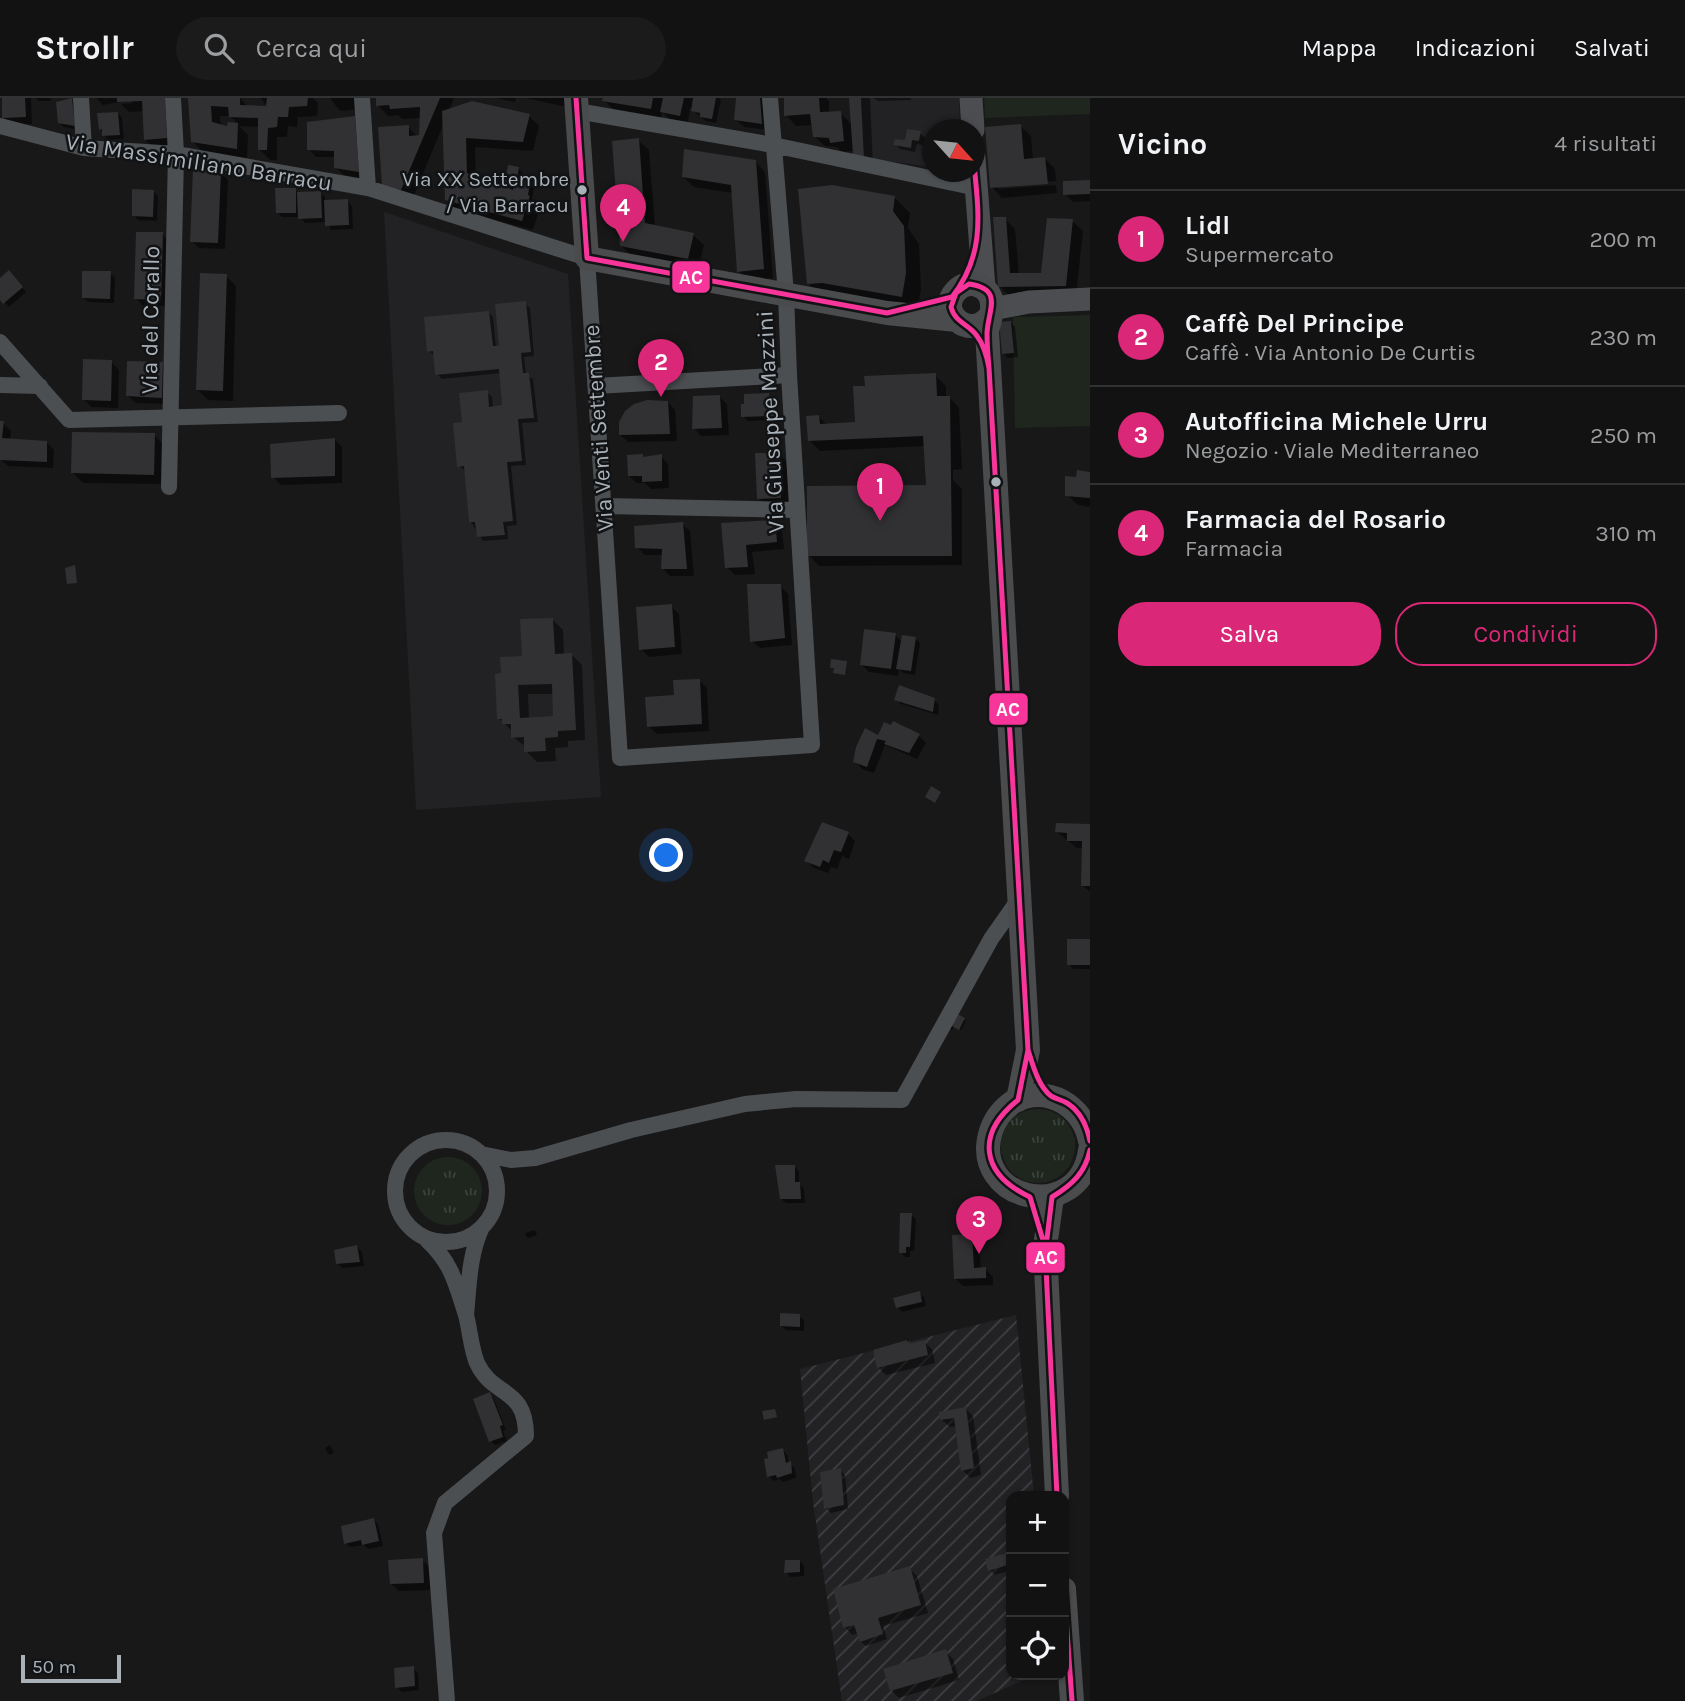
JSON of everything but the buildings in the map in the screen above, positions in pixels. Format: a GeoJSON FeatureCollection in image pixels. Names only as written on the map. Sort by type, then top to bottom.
{"type":"FeatureCollection","features":[{"type":"Feature","properties":{"kind":"main road"},"geometry":{"type":"LineString","coordinates":[[971,98],[972,119]]}},
{"type":"Feature","properties":{"kind":"main road","name":"Via Venti Settembre"},"geometry":{"type":"LineString","coordinates":[[576,105],[587,258]]}},
{"type":"Feature","properties":{"kind":"main road"},"geometry":{"type":"LineString","coordinates":[[976,182],[979,234],[974,304],[990,372],[1028,1050],[1018,1100]]}},
{"type":"Feature","properties":{"kind":"main road","name":"Via Massimiliano Barracu"},"geometry":{"type":"LineString","coordinates":[[587,258],[887,313],[974,304]]}},
{"type":"Feature","properties":{"kind":"main road"},"geometry":{"type":"LineString","coordinates":[[974,304],[1090,299]]}},
{"type":"Feature","properties":{"kind":"main road"},"geometry":{"type":"LineString","coordinates":[[1028,1050],[1038,1076],[1051,1096]]}},
{"type":"Feature","properties":{"kind":"main road"},"geometry":{"type":"LineString","coordinates":[[1056,1195],[1030,1197],[1009,1188],[996,1175],[988,1152],[993,1125],[1000,1114],[1018,1100],[1033,1095],[1051,1096],[1073,1108],[1084,1122],[1089,1149],[1079,1178],[1068,1188],[1056,1195],[1052,1197],[1045,1247],[1058,1491]]}},
{"type":"Feature","properties":{"kind":"main road"},"geometry":{"type":"LineString","coordinates":[[1030,1197],[1045,1247]]}},
{"type":"Feature","properties":{"kind":"main road"},"geometry":{"type":"LineString","coordinates":[[1066,1617],[1072,1701]]}},
{"type":"Feature","properties":{"kind":"street"},"geometry":{"type":"LineString","coordinates":[[80,98],[84,148]]}},
{"type":"Feature","properties":{"kind":"street","name":"Via del Corallo"},"geometry":{"type":"LineString","coordinates":[[169,487],[176,154],[173,98]]}},
{"type":"Feature","properties":{"kind":"street"},"geometry":{"type":"LineString","coordinates":[[362,98],[368,188]]}},
{"type":"Feature","properties":{"kind":"street","name":"Via Giuseppe Mazzini"},"geometry":{"type":"LineString","coordinates":[[770,98],[786,295],[812,745]]}},
{"type":"Feature","properties":{"kind":"street"},"geometry":{"type":"LineString","coordinates":[[576,105],[976,188]]}},
{"type":"Feature","properties":{"kind":"street","name":"Via Massimiliano Barracu"},"geometry":{"type":"LineString","coordinates":[[0,126],[84,148],[176,154],[368,188],[587,258]]}},
{"type":"Feature","properties":{"kind":"street","name":"Via Venti Settembre"},"geometry":{"type":"LineString","coordinates":[[587,258],[620,758],[812,745]]}},
{"type":"Feature","properties":{"kind":"street"},"geometry":{"type":"LineString","coordinates":[[0,342],[69,420],[338,413]]}},
{"type":"Feature","properties":{"kind":"street"},"geometry":{"type":"LineString","coordinates":[[596,386],[789,375]]}},
{"type":"Feature","properties":{"kind":"street"},"geometry":{"type":"LineString","coordinates":[[0,385],[40,386]]}},
{"type":"Feature","properties":{"kind":"street"},"geometry":{"type":"LineString","coordinates":[[604,506],[797,510]]}},
{"type":"Feature","properties":{"kind":"street"},"geometry":{"type":"LineString","coordinates":[[481,1154],[511,1160],[535,1158],[631,1130],[745,1104],[796,1099],[902,1100],[991,939],[1020,899]]}},
{"type":"Feature","properties":{"kind":"street"},"geometry":{"type":"LineString","coordinates":[[426,1238],[451,1242],[463,1239],[478,1231],[490,1218],[496,1201],[496,1184],[491,1167],[481,1154],[466,1144],[449,1140],[432,1142],[416,1150],[404,1162],[396,1186],[396,1199],[406,1222],[440,1252],[452,1269],[477,1362],[487,1378],[511,1394],[520,1405],[526,1417],[526,1436],[445,1503],[434,1533],[447,1701]]}},
{"type":"Feature","properties":{"kind":"street"},"geometry":{"type":"LineString","coordinates":[[496,1184],[501,1172],[511,1160]]}},
{"type":"Feature","properties":{"kind":"street"},"geometry":{"type":"LineString","coordinates":[[466,1315],[470,1265],[484,1224]]}},
{"type":"Feature","properties":{"kind":"shaded area"},"geometry":{"type":"Polygon","coordinates":[[[861,98],[959,98],[960,119],[922,119],[922,166],[864,158],[861,98]]]}},
{"type":"Feature","properties":{"kind":"shaded area"},"geometry":{"type":"Polygon","coordinates":[[[384,212],[568,274],[601,797],[416,810],[384,212]]]}},
{"type":"Feature","properties":{"kind":"shaded area"},"geometry":{"type":"Polygon","coordinates":[[[1016,1315],[1034,1491],[1006,1491],[1006,1680],[1024,1680],[977,1701],[842,1701],[813,1502],[800,1369],[1016,1315]]]}},
{"type":"Feature","properties":{"kind":"green space"},"geometry":{"type":"Polygon","coordinates":[[[984,98],[1090,98],[1090,114],[985,118],[984,98]]]}},
{"type":"Feature","properties":{"kind":"green space"},"geometry":{"type":"Polygon","coordinates":[[[1090,315],[1090,426],[1015,428],[1013,317],[1090,315]]]}},
{"type":"Feature","properties":{"kind":"green space"},"geometry":{"type":"Polygon","coordinates":[[[1038,1109],[1052,1112],[1064,1120],[1072,1132],[1075,1146],[1072,1160],[1064,1172],[1052,1180],[1038,1183],[1024,1180],[1012,1172],[1004,1160],[1001,1146],[1004,1132],[1012,1120],[1024,1112],[1038,1109]]]}},
{"type":"Feature","properties":{"kind":"green space"},"geometry":{"type":"Polygon","coordinates":[[[448,1157],[461,1160],[472,1167],[479,1178],[482,1191],[479,1204],[472,1215],[461,1222],[448,1225],[435,1222],[424,1215],[417,1204],[414,1191],[417,1178],[424,1167],[435,1160],[448,1157]]]}},
{"type":"Feature","properties":{"kind":"transit line","name":"AC"},"geometry":{"type":"LineString","coordinates":[[576,98],[587,258],[887,313],[952,297]]}},
{"type":"Feature","properties":{"kind":"transit line","name":"AC"},"geometry":{"type":"LineString","coordinates":[[952,297],[963,281],[975,250],[978,217],[976,182]]}},
{"type":"Feature","properties":{"kind":"transit line","name":"AC"},"geometry":{"type":"LineString","coordinates":[[969,284],[987,291],[992,302],[987,333],[989,368],[979,340],[974,332],[956,317],[951,307],[956,293],[969,284]]}},
{"type":"Feature","properties":{"kind":"transit line","name":"AC"},"geometry":{"type":"LineString","coordinates":[[989,368],[1028,1050]]}},
{"type":"Feature","properties":{"kind":"transit line","name":"AC"},"geometry":{"type":"LineString","coordinates":[[989,368],[1028,1050]]}},
{"type":"Feature","properties":{"kind":"transit line","name":"AC"},"geometry":{"type":"LineString","coordinates":[[1028,1050],[1043,1087],[1051,1096],[1076,1110],[1085,1124],[1090,1141]]}},
{"type":"Feature","properties":{"kind":"transit line","name":"AC"},"geometry":{"type":"LineString","coordinates":[[1028,1050],[1018,1100],[995,1126],[990,1140],[990,1153],[993,1165],[1001,1177],[1030,1197],[1045,1247],[1057,1491]]}},
{"type":"Feature","properties":{"kind":"transit line","name":"AC"},"geometry":{"type":"LineString","coordinates":[[1045,1255],[1052,1197],[1077,1178],[1090,1150]]}},
{"type":"Feature","properties":{"kind":"transit line","name":"AC"},"geometry":{"type":"LineString","coordinates":[[1066,1617],[1072,1701]]}},
{"type":"Feature","properties":{"kind":"place","name":"Via XX Settembre / Via Barracu"},"geometry":{"type":"Point","coordinates":[582,190]}},
{"type":"Feature","properties":{"kind":"place","name":"Farmacia del Rosario"},"geometry":{"type":"Point","coordinates":[623,242]}},
{"type":"Feature","properties":{"kind":"place","name":"Caffè Del Principe"},"geometry":{"type":"Point","coordinates":[661,397]}},
{"type":"Feature","properties":{"kind":"place","name":"Lidl"},"geometry":{"type":"Point","coordinates":[880,521]}},
{"type":"Feature","properties":{"kind":"place","name":"Autofficina Michele Urru"},"geometry":{"type":"Point","coordinates":[979,1254]}}]}
